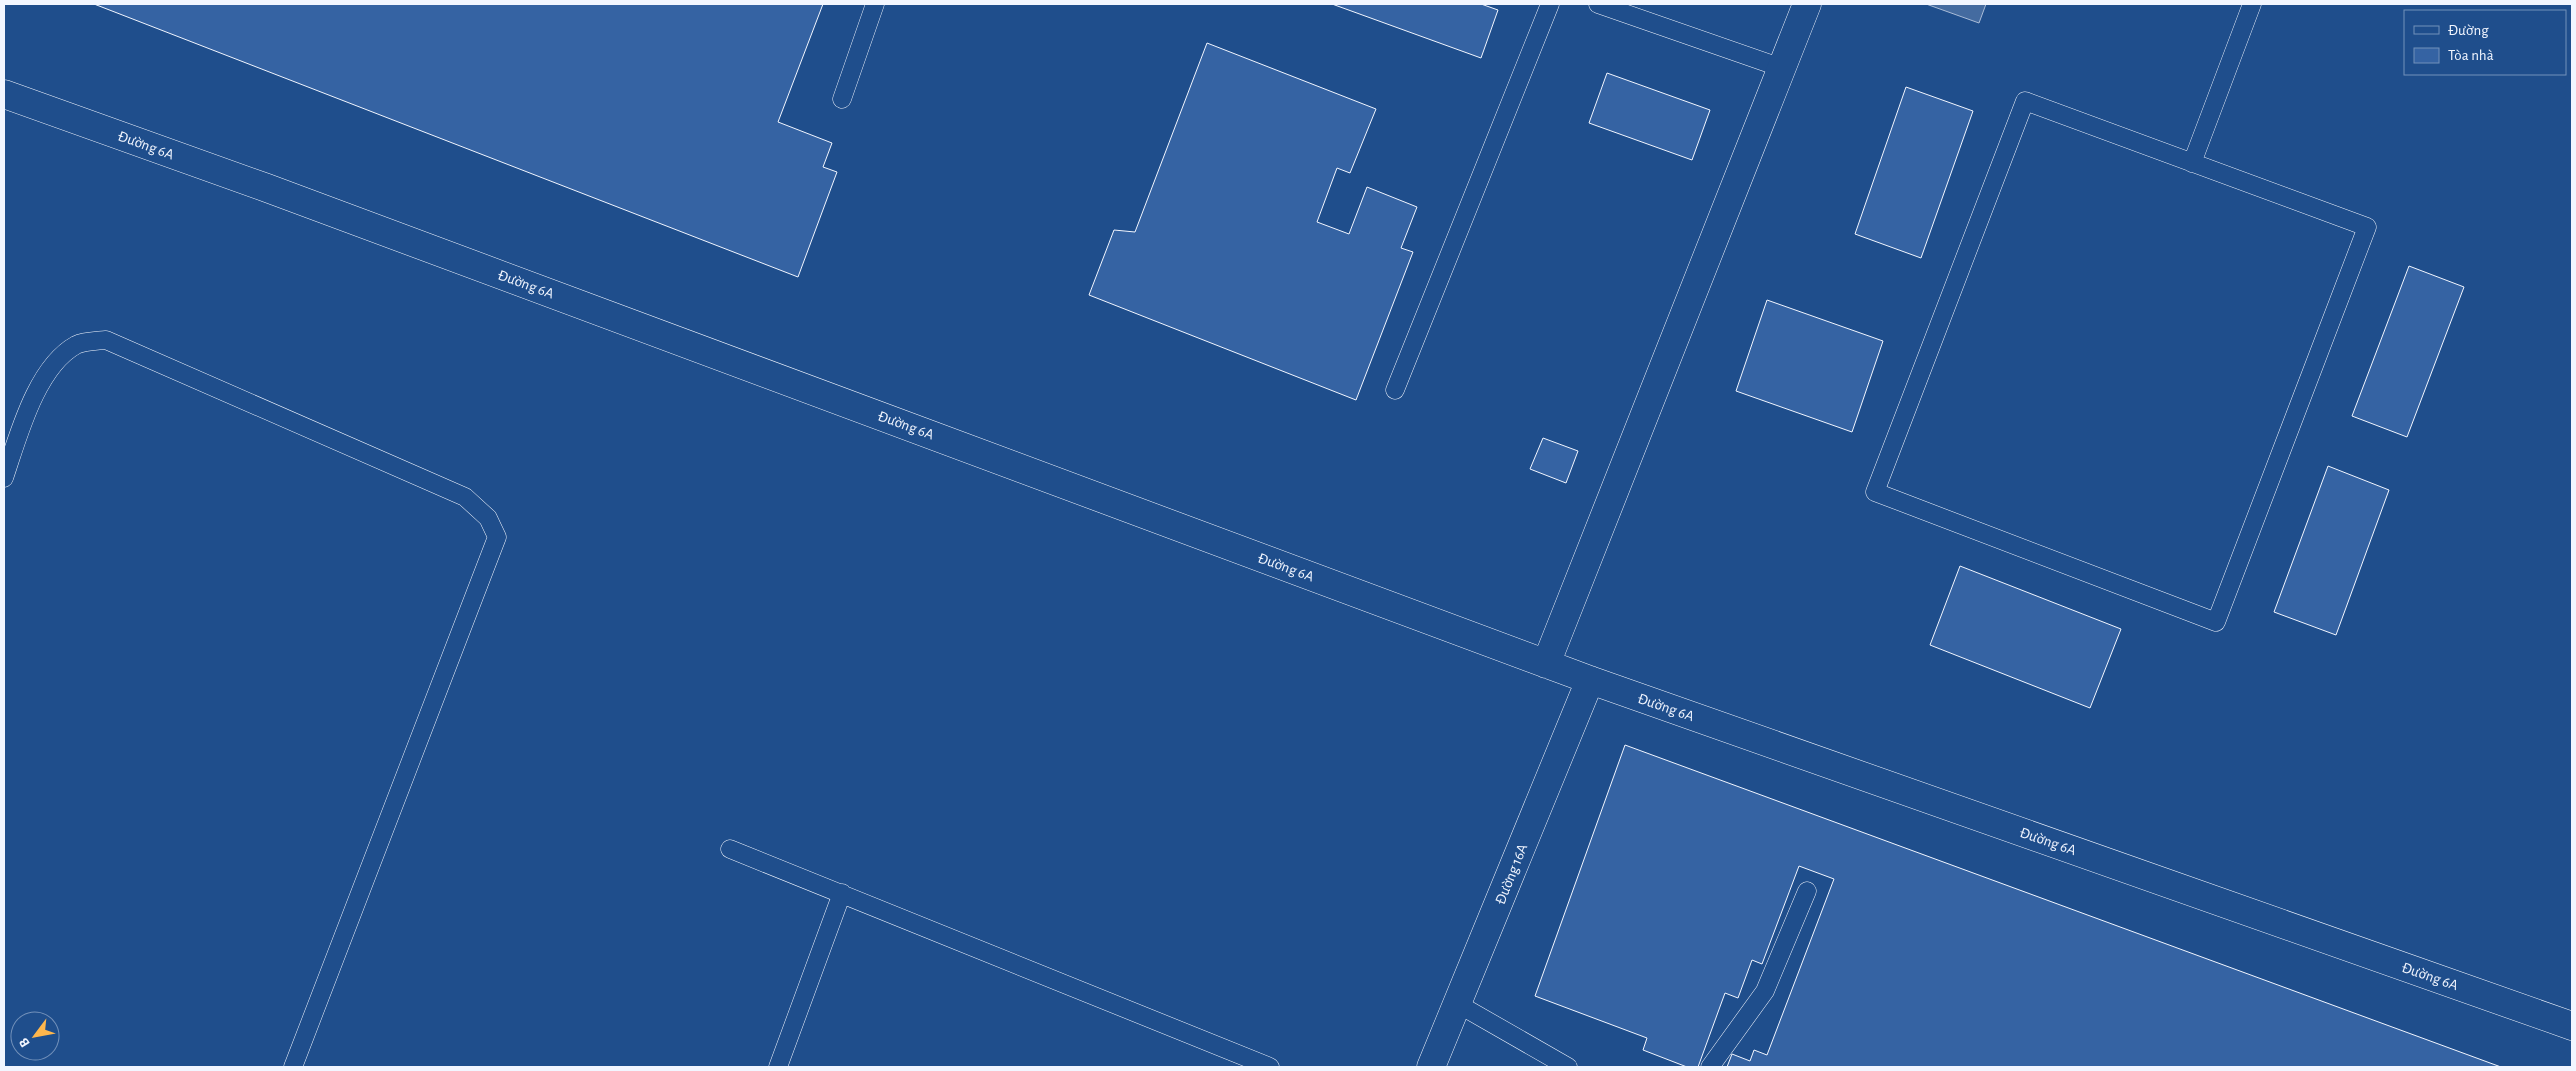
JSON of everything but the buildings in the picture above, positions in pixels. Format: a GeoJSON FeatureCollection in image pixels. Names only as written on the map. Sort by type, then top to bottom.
{"type":"FeatureCollection","features":[{"type":"Feature","properties":{"kind":"street"},"geometry":{"type":"LineString","coordinates":[[1546,664],[1807,4]]}},
{"type":"Feature","properties":{"kind":"street","name":"Đường 6A"},"geometry":{"type":"LineString","coordinates":[[4,94],[267,188],[1590,680],[2572,1026]]}},
{"type":"Feature","properties":{"kind":"street","name":"Đường 16A"},"geometry":{"type":"LineString","coordinates":[[1430,1067],[1458,1004],[1590,680]]}},
{"type":"Feature","properties":{"kind":"lane"},"geometry":{"type":"LineString","coordinates":[[842,99],[875,4]]}},
{"type":"Feature","properties":{"kind":"lane"},"geometry":{"type":"LineString","coordinates":[[1395,390],[1550,4]]}},
{"type":"Feature","properties":{"kind":"lane"},"geometry":{"type":"LineString","coordinates":[[1598,4],[1782,68]]}},
{"type":"Feature","properties":{"kind":"lane"},"geometry":{"type":"LineString","coordinates":[[2192,163],[2252,4]]}},
{"type":"Feature","properties":{"kind":"lane"},"geometry":{"type":"LineString","coordinates":[[2025,101],[2192,163],[2367,227],[2216,622],[1875,492],[2025,101]]}},
{"type":"Feature","properties":{"kind":"lane"},"geometry":{"type":"LineString","coordinates":[[4,478],[30,403],[59,357],[77,344],[106,340],[465,497],[488,518],[497,537],[293,1067]]}},
{"type":"Feature","properties":{"kind":"lane"},"geometry":{"type":"LineString","coordinates":[[730,848],[1270,1067]]}},
{"type":"Feature","properties":{"kind":"lane"},"geometry":{"type":"LineString","coordinates":[[1710,1067],[1766,991],[1807,891]]}},
{"type":"Feature","properties":{"kind":"lane"},"geometry":{"type":"LineString","coordinates":[[778,1067],[842,893]]}},
{"type":"Feature","properties":{"kind":"lane"},"geometry":{"type":"LineString","coordinates":[[1458,1004],[1568,1067]]}},
{"type":"Feature","properties":{"kind":"water"},"geometry":{"type":"Polygon","coordinates":[[[1926,4],[1986,4],[1979,23],[1926,4]]]}}]}
